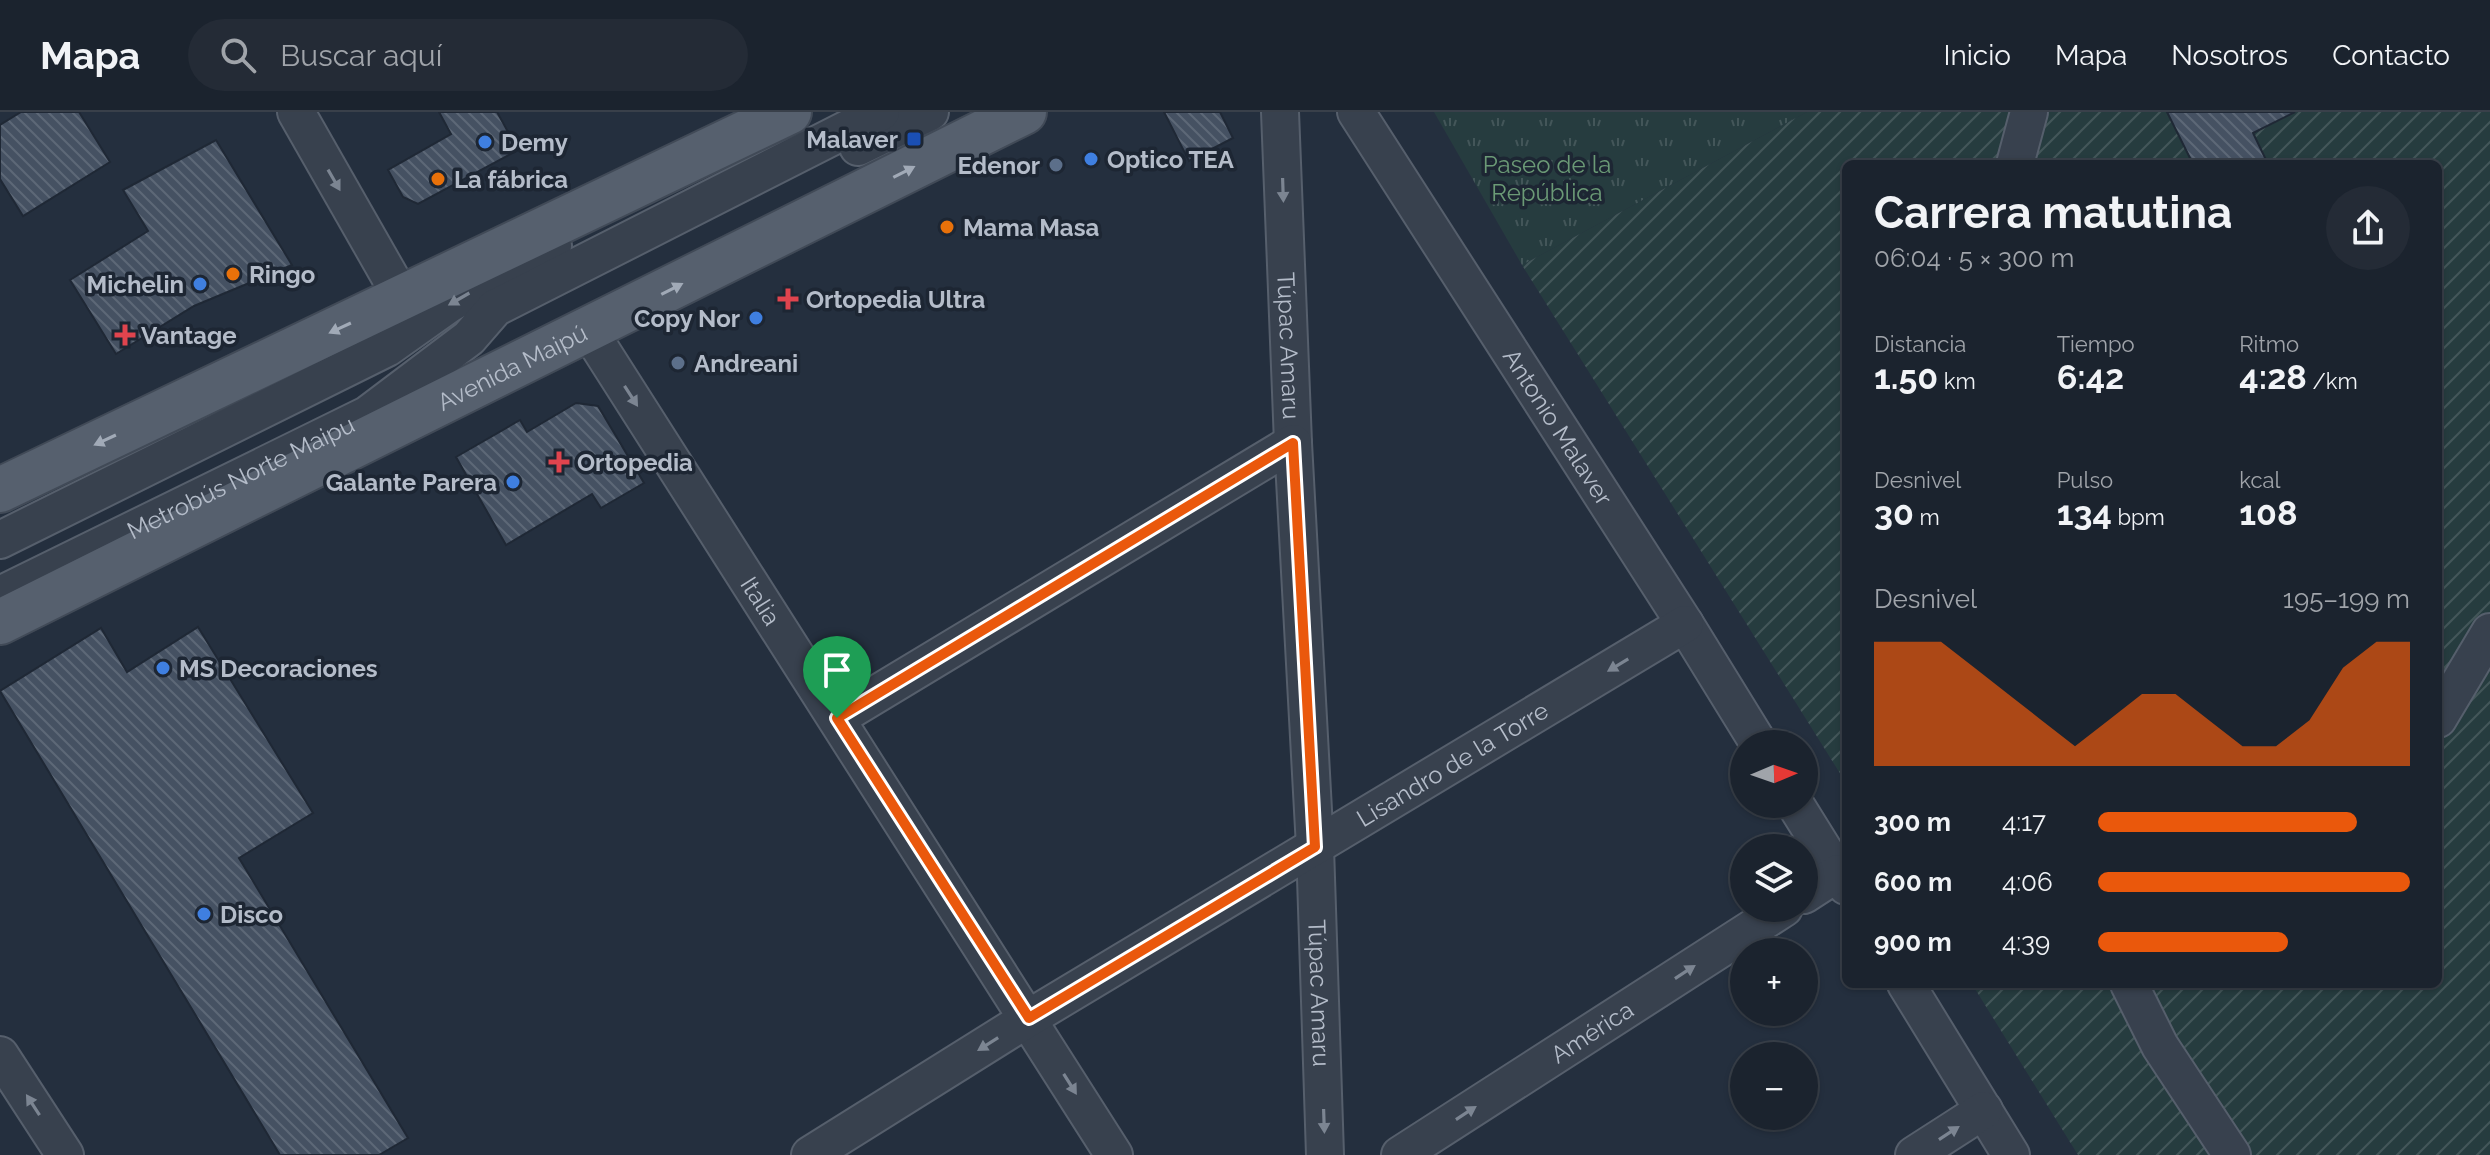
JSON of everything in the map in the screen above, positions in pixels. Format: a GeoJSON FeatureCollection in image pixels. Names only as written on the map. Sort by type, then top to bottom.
{"type":"FeatureCollection","features":[{"type":"Feature","properties":{"kind":"main road"},"geometry":{"type":"LineString","coordinates":[[0,490],[410,312],[789,112]]}},
{"type":"Feature","properties":{"kind":"main road","name":"Avenida Maipú"},"geometry":{"type":"LineString","coordinates":[[0,622],[448,379],[589,331],[1024,112]]}},
{"type":"Feature","properties":{"kind":"street"},"geometry":{"type":"LineString","coordinates":[[296,112],[448,379]]}},
{"type":"Feature","properties":{"kind":"street","name":"Metrobús Norte Maipu"},"geometry":{"type":"LineString","coordinates":[[0,540],[54,528],[387,348],[410,312],[449,304],[796,112]]}},
{"type":"Feature","properties":{"kind":"street","name":"Túpac Amaru"},"geometry":{"type":"LineString","coordinates":[[1280,112],[1293,443],[1315,847],[1325,1155]]}},
{"type":"Feature","properties":{"kind":"street","name":"Antonio Malaver"},"geometry":{"type":"LineString","coordinates":[[1356,112],[1750,730]]}},
{"type":"Feature","properties":{"kind":"street"},"geometry":{"type":"LineString","coordinates":[[2016,160],[2029,112]]}},
{"type":"Feature","properties":{"kind":"street","name":"Metrobús Norte Maipu"},"geometry":{"type":"LineString","coordinates":[[0,595],[367,415],[448,379],[469,338],[678,225],[909,115]]}},
{"type":"Feature","properties":{"kind":"street","name":"Italia"},"geometry":{"type":"LineString","coordinates":[[589,331],[1114,1155]]}},
{"type":"Feature","properties":{"kind":"street"},"geometry":{"type":"LineString","coordinates":[[837,718],[1293,443]]}},
{"type":"Feature","properties":{"kind":"street","name":"Metrobús Norte Maipu"},"geometry":{"type":"LineString","coordinates":[[0,572],[84,508],[135,484]]}},
{"type":"Feature","properties":{"kind":"street","name":"Lisandro de la Torre"},"geometry":{"type":"LineString","coordinates":[[810,1155],[1029,1018],[1685,624]]}},
{"type":"Feature","properties":{"kind":"street"},"geometry":{"type":"LineString","coordinates":[[2442,712],[2490,632]]}},
{"type":"Feature","properties":{"kind":"street"},"geometry":{"type":"LineString","coordinates":[[1804,818],[1842,880],[1818,889]]}},
{"type":"Feature","properties":{"kind":"street","name":"América"},"geometry":{"type":"LineString","coordinates":[[1400,1155],[1762,922]]}},
{"type":"Feature","properties":{"kind":"street"},"geometry":{"type":"LineString","coordinates":[[1908,988],[2011,1155]]}},
{"type":"Feature","properties":{"kind":"street"},"geometry":{"type":"LineString","coordinates":[[2131,988],[2160,1046],[2232,1155]]}},
{"type":"Feature","properties":{"kind":"street"},"geometry":{"type":"LineString","coordinates":[[0,1055],[65,1155]]}},
{"type":"Feature","properties":{"kind":"street"},"geometry":{"type":"LineString","coordinates":[[1914,1155],[1984,1110]]}},
{"type":"Feature","properties":{"kind":"green space","name":"Paseo de la República"},"geometry":{"type":"Polygon","coordinates":[[[1434,112],[1807,112],[1522,265],[1434,112]]]}},
{"type":"Feature","properties":{"kind":"green space"},"geometry":{"type":"Polygon","coordinates":[[[1807,112],[2167,112],[2191,160],[1842,160],[1842,777],[1818,738],[1818,730],[1813,730],[1522,265],[1807,112]]]}},
{"type":"Feature","properties":{"kind":"green space"},"geometry":{"type":"Polygon","coordinates":[[[2283,112],[2490,112],[2490,1155],[2078,1155],[1974,988],[2442,988],[2442,160],[2266,160],[2253,133],[2285,117],[2283,112]]]}},
{"type":"Feature","properties":{"kind":"building"},"geometry":{"type":"Polygon","coordinates":[[[21,112],[79,112],[110,162],[23,216],[0,179],[0,125],[21,112]]]}},
{"type":"Feature","properties":{"kind":"building"},"geometry":{"type":"Polygon","coordinates":[[[439,112],[497,112],[518,150],[418,204],[403,197],[388,170],[451,134],[439,112]]]}},
{"type":"Feature","properties":{"kind":"building"},"geometry":{"type":"Polygon","coordinates":[[[1164,112],[1220,112],[1233,138],[1189,161],[1164,112]]]}},
{"type":"Feature","properties":{"kind":"building"},"geometry":{"type":"Polygon","coordinates":[[[2167,112],[2295,112],[2253,133],[2266,160],[2191,160],[2167,112]]]}},
{"type":"Feature","properties":{"kind":"building"},"geometry":{"type":"Polygon","coordinates":[[[216,140],[292,265],[194,306],[116,354],[70,280],[148,231],[123,190],[216,140]]]}},
{"type":"Feature","properties":{"kind":"building"},"geometry":{"type":"Polygon","coordinates":[[[576,403],[598,406],[644,483],[601,508],[592,494],[506,545],[456,457],[520,420],[527,432],[576,403]]]}},
{"type":"Feature","properties":{"kind":"building","name":"Disco"},"geometry":{"type":"Polygon","coordinates":[[[198,627],[313,813],[239,858],[408,1138],[379,1155],[280,1155],[0,691],[101,628],[127,672],[198,627]]]}},
{"type":"Feature","properties":{"kind":"place","name":"Malaver"},"geometry":{"type":"Point","coordinates":[914,139]}},
{"type":"Feature","properties":{"kind":"place","name":"Demy"},"geometry":{"type":"Point","coordinates":[485,142]}},
{"type":"Feature","properties":{"kind":"place","name":"Optico TEA"},"geometry":{"type":"Point","coordinates":[1091,159]}},
{"type":"Feature","properties":{"kind":"place","name":"Edenor"},"geometry":{"type":"Point","coordinates":[1056,165]}},
{"type":"Feature","properties":{"kind":"place","name":"La fábrica"},"geometry":{"type":"Point","coordinates":[438,179]}},
{"type":"Feature","properties":{"kind":"place","name":"Mama Masa"},"geometry":{"type":"Point","coordinates":[947,227]}},
{"type":"Feature","properties":{"kind":"place","name":"Ringo"},"geometry":{"type":"Point","coordinates":[233,274]}},
{"type":"Feature","properties":{"kind":"place","name":"Michelin"},"geometry":{"type":"Point","coordinates":[200,284]}},
{"type":"Feature","properties":{"kind":"place","name":"Ortopedia Ultra"},"geometry":{"type":"Point","coordinates":[788,299]}},
{"type":"Feature","properties":{"kind":"place","name":"Copy Nor"},"geometry":{"type":"Point","coordinates":[756,318]}},
{"type":"Feature","properties":{"kind":"place","name":"Vantage"},"geometry":{"type":"Point","coordinates":[125,335]}},
{"type":"Feature","properties":{"kind":"place","name":"Andreani"},"geometry":{"type":"Point","coordinates":[678,363]}},
{"type":"Feature","properties":{"kind":"place","name":"Ortopedia"},"geometry":{"type":"Point","coordinates":[559,462]}},
{"type":"Feature","properties":{"kind":"place","name":"Galante Parera"},"geometry":{"type":"Point","coordinates":[513,482]}},
{"type":"Feature","properties":{"kind":"place","name":"MS Decoraciones"},"geometry":{"type":"Point","coordinates":[163,668]}},
{"type":"Feature","properties":{"kind":"place","name":"Disco"},"geometry":{"type":"Point","coordinates":[204,914]}},
{"type":"Feature","properties":{"kind":"route"},"geometry":{"type":"LineString","coordinates":[[1293,443],[1315,847],[1029,1018],[837,718],[1293,443]]}}]}
